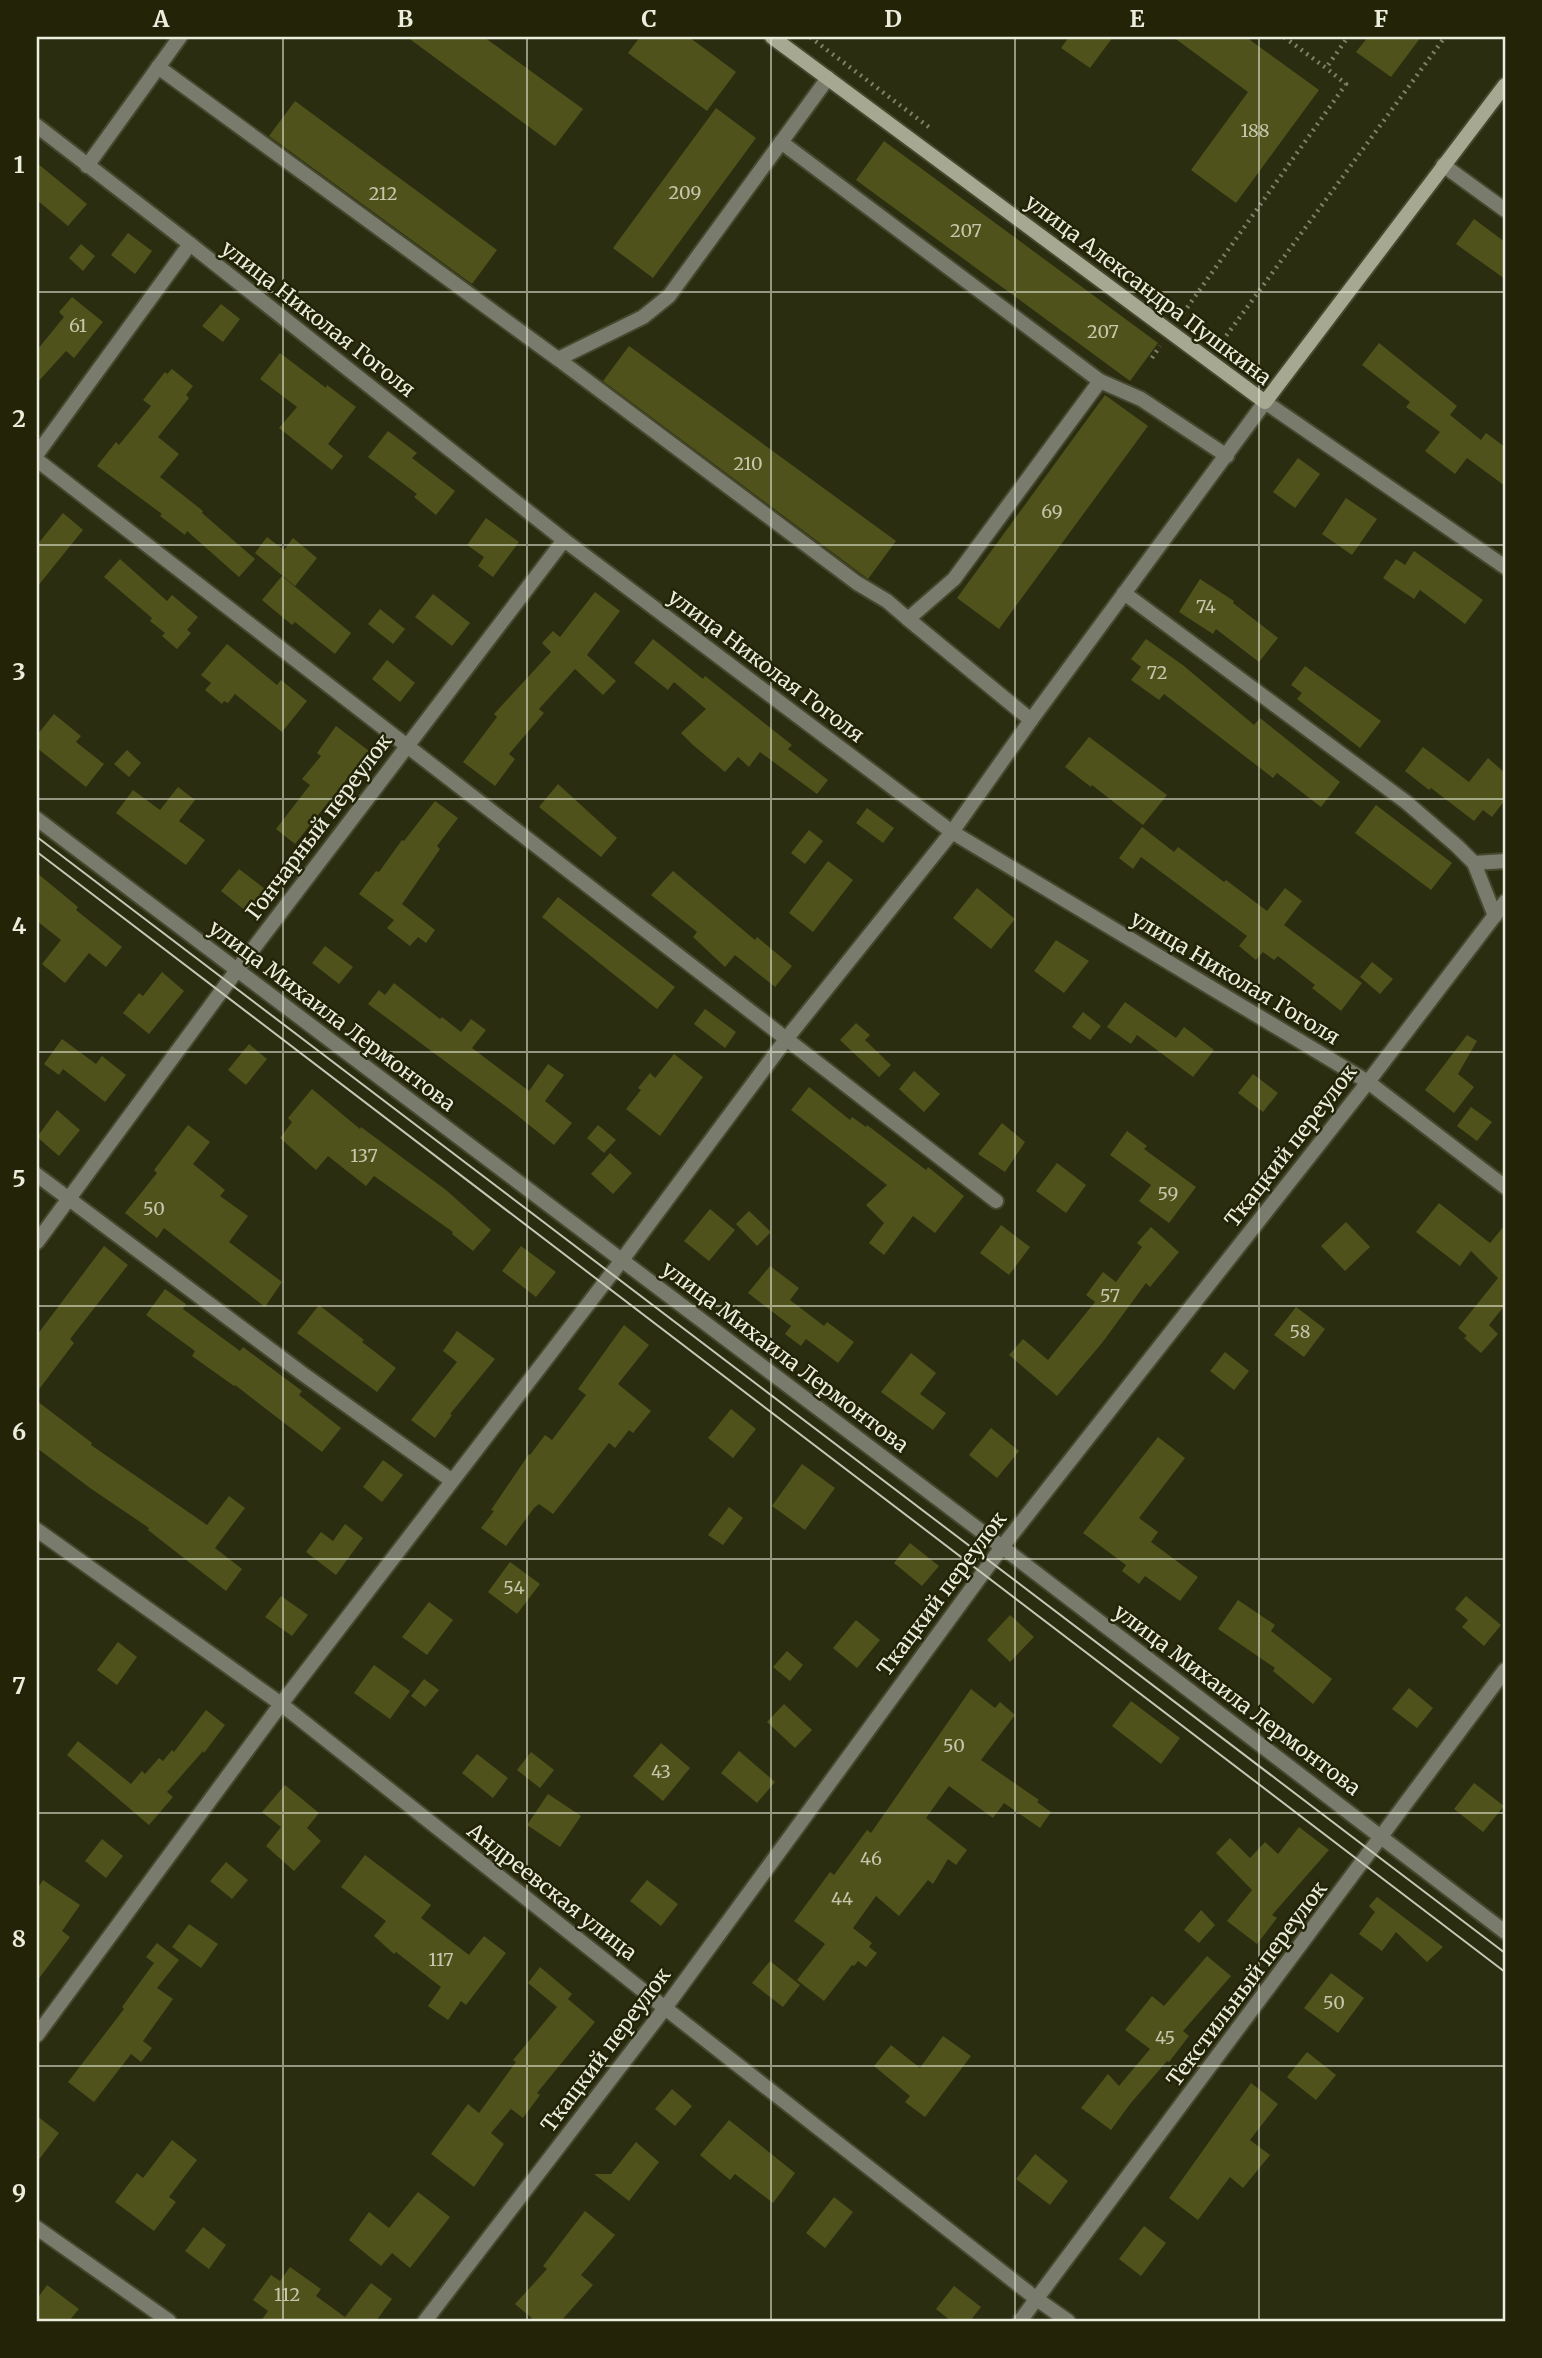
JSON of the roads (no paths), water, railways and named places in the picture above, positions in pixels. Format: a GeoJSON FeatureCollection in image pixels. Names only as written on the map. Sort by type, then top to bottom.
{"type":"FeatureCollection","features":[{"type":"Feature","properties":{"kind":"main road","name":"улица Александра Пушкина"},"geometry":{"type":"LineString","coordinates":[[772,37],[1265,402]]}},
{"type":"Feature","properties":{"kind":"main road"},"geometry":{"type":"LineString","coordinates":[[1265,402],[1505,85]]}},
{"type":"Feature","properties":{"kind":"street"},"geometry":{"type":"LineString","coordinates":[[87,166],[180,37]]}},
{"type":"Feature","properties":{"kind":"street"},"geometry":{"type":"LineString","coordinates":[[158,67],[558,359],[857,583],[887,601],[1031,720]]}},
{"type":"Feature","properties":{"kind":"street"},"geometry":{"type":"LineString","coordinates":[[558,359],[643,317],[669,296],[828,78]]}},
{"type":"Feature","properties":{"kind":"street","name":"улица Николая Гоголя"},"geometry":{"type":"LineString","coordinates":[[37,126],[564,540],[952,832],[1368,1082],[1505,1187]]}},
{"type":"Feature","properties":{"kind":"street"},"geometry":{"type":"LineString","coordinates":[[781,142],[1100,381],[1142,399],[1227,456]]}},
{"type":"Feature","properties":{"kind":"street"},"geometry":{"type":"LineString","coordinates":[[1443,165],[1505,210]]}},
{"type":"Feature","properties":{"kind":"street"},"geometry":{"type":"LineString","coordinates":[[37,454],[190,244]]}},
{"type":"Feature","properties":{"kind":"street"},"geometry":{"type":"LineString","coordinates":[[908,620],[954,579],[1100,381]]}},
{"type":"Feature","properties":{"kind":"street"},"geometry":{"type":"LineString","coordinates":[[37,2035],[281,1704],[622,1260],[787,1038],[952,832],[1265,402]]}},
{"type":"Feature","properties":{"kind":"street","name":"улица Александра Пушкина"},"geometry":{"type":"LineString","coordinates":[[1265,402],[1505,567]]}},
{"type":"Feature","properties":{"kind":"street"},"geometry":{"type":"LineString","coordinates":[[37,460],[996,1200]]}},
{"type":"Feature","properties":{"kind":"street","name":"Гончарный переулок"},"geometry":{"type":"LineString","coordinates":[[37,1242],[237,970],[564,540]]}},
{"type":"Feature","properties":{"kind":"street"},"geometry":{"type":"LineString","coordinates":[[1124,593],[1406,802],[1474,863],[1495,916]]}},
{"type":"Feature","properties":{"kind":"street","name":"улица Михаила Лермонтова"},"geometry":{"type":"LineString","coordinates":[[37,819],[1002,1547],[1505,1932]]}},
{"type":"Feature","properties":{"kind":"street"},"geometry":{"type":"LineString","coordinates":[[1474,863],[1505,861]]}},
{"type":"Feature","properties":{"kind":"street","name":"Ткацкий переулок"},"geometry":{"type":"LineString","coordinates":[[425,2321],[665,2008],[1002,1547],[1368,1082],[1505,902]]}},
{"type":"Feature","properties":{"kind":"street"},"geometry":{"type":"LineString","coordinates":[[37,1175],[451,1480]]}},
{"type":"Feature","properties":{"kind":"street","name":"Андреевская улица"},"geometry":{"type":"LineString","coordinates":[[37,1530],[281,1704],[665,2008],[1068,2321]]}},
{"type":"Feature","properties":{"kind":"street","name":"Текстильный переулок"},"geometry":{"type":"LineString","coordinates":[[1020,2321],[1505,1670]]}},
{"type":"Feature","properties":{"kind":"street"},"geometry":{"type":"LineString","coordinates":[[37,2228],[169,2321]]}},
{"type":"Feature","properties":{"kind":"tram line"},"geometry":{"type":"LineString","coordinates":[[37,837],[1505,1953]]}},
{"type":"Feature","properties":{"kind":"tram line"},"geometry":{"type":"LineString","coordinates":[[37,852],[1505,1972]]}}]}
